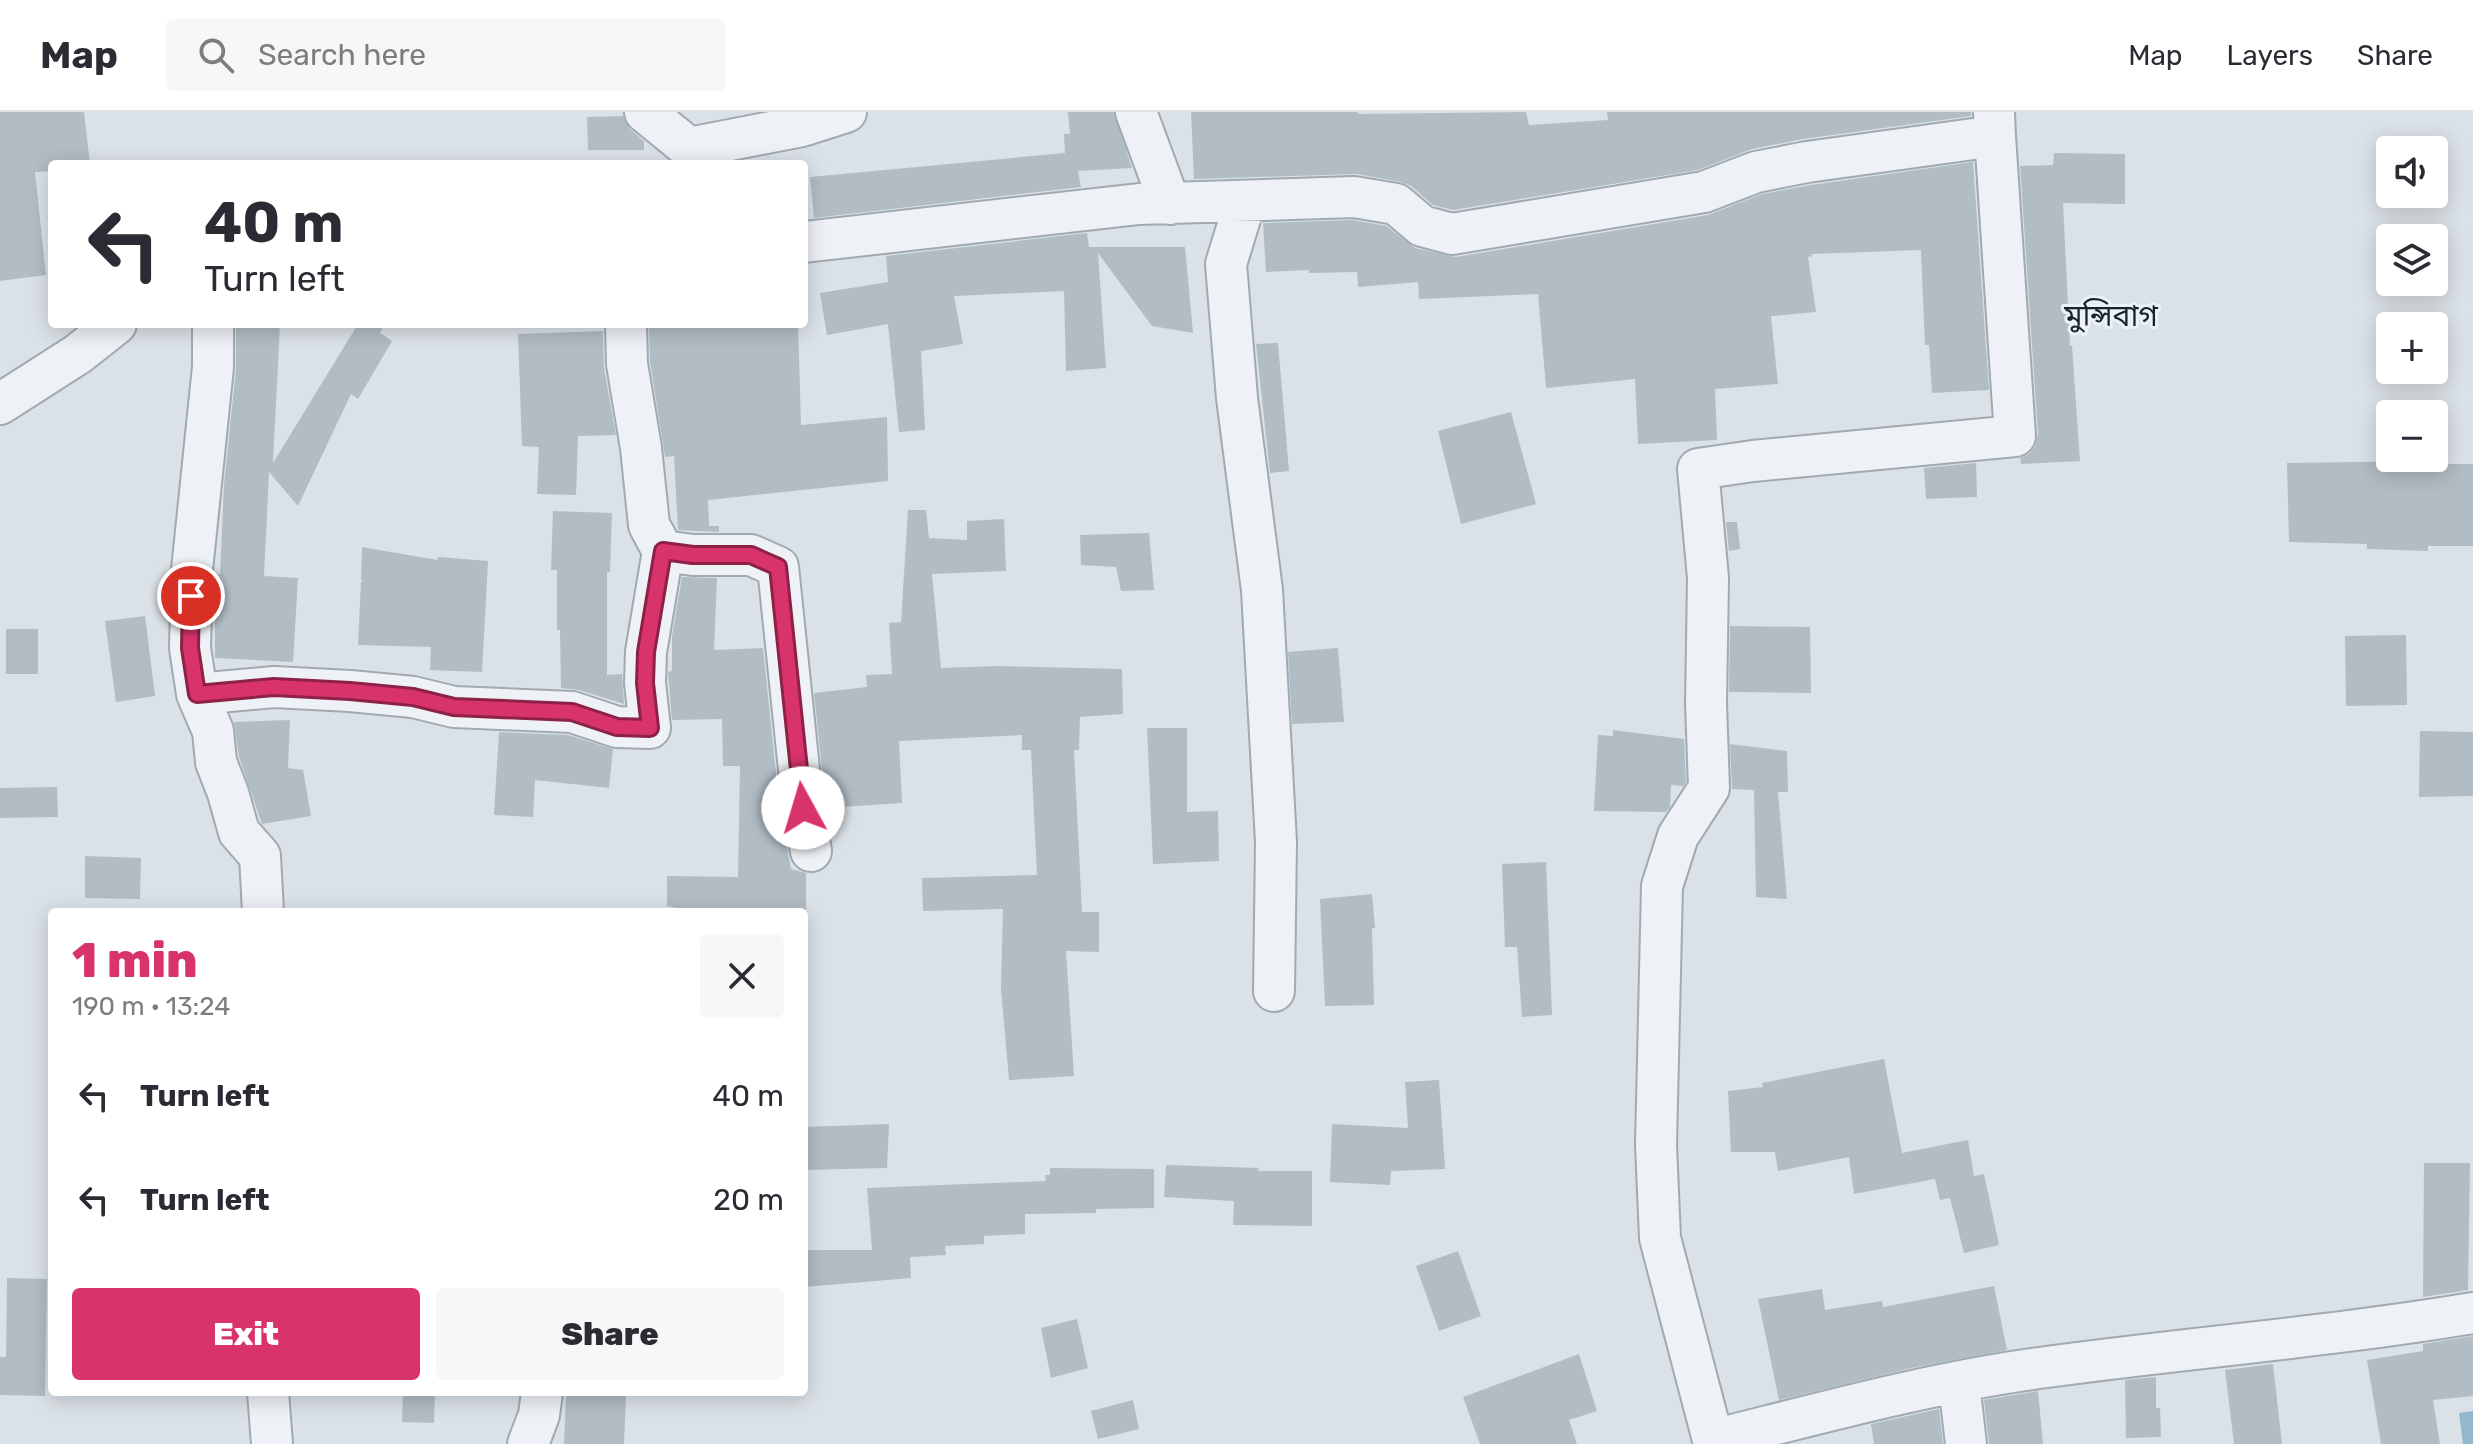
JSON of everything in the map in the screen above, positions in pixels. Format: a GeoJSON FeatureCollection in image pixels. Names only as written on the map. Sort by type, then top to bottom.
{"type":"FeatureCollection","features":[{"type":"Feature","properties":{"kind":"street"},"geometry":{"type":"LineString","coordinates":[[645,112],[689,148],[802,126],[846,112]]}},
{"type":"Feature","properties":{"kind":"street"},"geometry":{"type":"LineString","coordinates":[[1136,112],[1170,204]]}},
{"type":"Feature","properties":{"kind":"street"},"geometry":{"type":"LineString","coordinates":[[808,242],[1139,204],[1354,197],[1396,204],[1422,226],[1452,234],[1704,192],[1756,172],[1995,124],[2015,436],[1698,469],[1708,578],[1706,704],[1709,788],[1678,836],[1662,886],[1656,1145],[1660,1238],[1713,1440],[1884,1398],[2036,1368],[2393,1326],[2473,1313]]}},
{"type":"Feature","properties":{"kind":"street"},"geometry":{"type":"LineString","coordinates":[[1245,202],[1226,264],[1237,398],[1263,604],[1276,842],[1274,991]]}},
{"type":"Feature","properties":{"kind":"street"},"geometry":{"type":"LineString","coordinates":[[0,404],[78,354],[111,328]]}},
{"type":"Feature","properties":{"kind":"street"},"geometry":{"type":"LineString","coordinates":[[213,328],[213,367],[192,570],[190,648],[197,694],[213,731],[216,762],[239,832],[260,856],[263,908]]}},
{"type":"Feature","properties":{"kind":"street"},"geometry":{"type":"LineString","coordinates":[[197,694],[274,687],[350,691],[413,697],[454,707],[572,712],[617,727],[650,728],[645,683],[646,652],[663,551],[649,525],[641,448],[627,364],[626,328]]}},
{"type":"Feature","properties":{"kind":"street"},"geometry":{"type":"LineString","coordinates":[[663,551],[693,555],[751,555],[778,567],[803,808],[811,851]]}},
{"type":"Feature","properties":{"kind":"street"},"geometry":{"type":"LineString","coordinates":[[1959,1383],[1966,1444]]}},
{"type":"Feature","properties":{"kind":"street"},"geometry":{"type":"LineString","coordinates":[[268,1396],[272,1444]]}},
{"type":"Feature","properties":{"kind":"street"},"geometry":{"type":"LineString","coordinates":[[528,1444],[539,1415],[541,1396]]}},
{"type":"Feature","properties":{"kind":"water"},"geometry":{"type":"Polygon","coordinates":[[[2473,1411],[2473,1444],[2463,1444],[2459,1413],[2473,1411]]]}},
{"type":"Feature","properties":{"kind":"building"},"geometry":{"type":"Polygon","coordinates":[[[0,112],[84,112],[90,160],[48,160],[48,171],[35,172],[46,275],[0,281],[0,112]]]}},
{"type":"Feature","properties":{"kind":"building"},"geometry":{"type":"Polygon","coordinates":[[[1068,112],[1114,112],[1132,168],[1078,171],[1081,187],[814,218],[810,177],[1065,153],[1064,134],[1070,134],[1068,112]]]}},
{"type":"Feature","properties":{"kind":"building"},"geometry":{"type":"Polygon","coordinates":[[[1191,112],[1526,112],[1529,125],[1608,120],[1607,112],[1971,112],[1971,116],[1803,139],[1752,149],[1698,170],[1453,210],[1433,205],[1411,186],[1401,182],[1357,174],[1194,179],[1191,112]]]}},
{"type":"Feature","properties":{"kind":"building"},"geometry":{"type":"Polygon","coordinates":[[[623,116],[630,129],[644,141],[644,150],[588,150],[587,117],[623,116]]]}},
{"type":"Feature","properties":{"kind":"building"},"geometry":{"type":"Polygon","coordinates":[[[2054,153],[2125,154],[2125,204],[2063,203],[2070,346],[2080,461],[2021,464],[2020,458],[2035,447],[2038,434],[2020,166],[2053,165],[2054,153]]]}},
{"type":"Feature","properties":{"kind":"building"},"geometry":{"type":"Polygon","coordinates":[[[1973,162],[1989,390],[1932,393],[1929,345],[1925,345],[1921,250],[1811,254],[1808,257],[1816,312],[1771,316],[1778,384],[1715,389],[1717,440],[1638,444],[1635,379],[1546,388],[1538,294],[1419,299],[1418,282],[1358,287],[1357,272],[1266,272],[1263,223],[1352,220],[1386,226],[1415,248],[1456,257],[1708,215],[1762,194],[1973,162]]]}},
{"type":"Feature","properties":{"kind":"building"},"geometry":{"type":"Polygon","coordinates":[[[1087,233],[1089,247],[1185,247],[1193,333],[1152,326],[1098,253],[1106,368],[1066,371],[1064,291],[954,296],[963,344],[921,351],[925,430],[899,432],[888,324],[827,335],[820,293],[888,282],[886,256],[1087,233]]]}},
{"type":"Feature","properties":{"kind":"building"},"geometry":{"type":"Polygon","coordinates":[[[236,328],[280,328],[273,463],[356,328],[382,328],[380,333],[392,341],[358,399],[351,394],[298,506],[269,472],[264,576],[298,578],[293,662],[215,658],[215,574],[220,574],[224,485],[236,369],[236,328]]]}},
{"type":"Feature","properties":{"kind":"building"},"geometry":{"type":"Polygon","coordinates":[[[649,328],[798,328],[801,425],[887,417],[888,481],[708,500],[709,526],[719,526],[719,532],[678,530],[674,456],[665,457],[650,362],[649,328]]]}},
{"type":"Feature","properties":{"kind":"building"},"geometry":{"type":"Polygon","coordinates":[[[603,331],[604,368],[616,435],[578,436],[576,495],[537,494],[539,447],[522,446],[518,334],[603,331]]]}},
{"type":"Feature","properties":{"kind":"building"},"geometry":{"type":"Polygon","coordinates":[[[1278,343],[1289,471],[1270,473],[1256,344],[1278,343]]]}},
{"type":"Feature","properties":{"kind":"building"},"geometry":{"type":"Polygon","coordinates":[[[1511,412],[1536,504],[1461,524],[1438,431],[1511,412]]]}},
{"type":"Feature","properties":{"kind":"building"},"geometry":{"type":"Polygon","coordinates":[[[2376,462],[2376,472],[2448,472],[2448,464],[2473,464],[2473,546],[2428,546],[2428,551],[2367,549],[2367,544],[2289,542],[2287,463],[2376,462]]]}},
{"type":"Feature","properties":{"kind":"building"},"geometry":{"type":"Polygon","coordinates":[[[1976,463],[1977,497],[1926,499],[1924,468],[1976,463]]]}},
{"type":"Feature","properties":{"kind":"building"},"geometry":{"type":"Polygon","coordinates":[[[908,510],[926,510],[929,538],[967,540],[967,521],[1004,519],[1006,571],[932,574],[941,668],[1122,669],[1123,714],[1080,717],[1079,750],[1074,750],[1082,912],[1099,912],[1099,952],[1066,951],[1074,1076],[1009,1080],[1001,988],[1003,909],[923,911],[922,878],[1037,875],[1031,750],[1022,750],[1022,735],[899,741],[902,803],[826,808],[814,693],[867,687],[866,675],[892,674],[889,623],[901,622],[908,510]]]}},
{"type":"Feature","properties":{"kind":"building"},"geometry":{"type":"Polygon","coordinates":[[[553,511],[612,513],[610,572],[607,572],[607,675],[622,674],[624,704],[579,690],[561,688],[557,570],[551,570],[553,511]]]}},
{"type":"Feature","properties":{"kind":"building"},"geometry":{"type":"Polygon","coordinates":[[[1726,522],[1737,522],[1740,549],[1729,551],[1726,522]]]}},
{"type":"Feature","properties":{"kind":"building"},"geometry":{"type":"Polygon","coordinates":[[[1149,533],[1154,590],[1121,591],[1116,567],[1081,565],[1080,535],[1149,533]]]}},
{"type":"Feature","properties":{"kind":"building"},"geometry":{"type":"Polygon","coordinates":[[[362,547],[437,560],[438,557],[488,561],[482,672],[430,670],[431,647],[358,645],[363,582],[362,547]]]}},
{"type":"Feature","properties":{"kind":"building"},"geometry":{"type":"Polygon","coordinates":[[[682,577],[717,578],[714,650],[763,648],[780,812],[791,869],[806,873],[806,908],[667,906],[667,876],[738,877],[740,766],[723,766],[722,719],[672,720],[668,672],[672,671],[672,636],[682,577]]]}},
{"type":"Feature","properties":{"kind":"building"},"geometry":{"type":"Polygon","coordinates":[[[145,616],[155,696],[116,702],[105,621],[145,616]]]}},
{"type":"Feature","properties":{"kind":"building"},"geometry":{"type":"Polygon","coordinates":[[[1730,626],[1810,627],[1811,693],[1729,692],[1730,626]]]}},
{"type":"Feature","properties":{"kind":"building"},"geometry":{"type":"Polygon","coordinates":[[[6,629],[38,629],[38,674],[6,674],[6,629]]]}},
{"type":"Feature","properties":{"kind":"building"},"geometry":{"type":"Polygon","coordinates":[[[2406,635],[2407,705],[2346,706],[2345,636],[2406,635]]]}},
{"type":"Feature","properties":{"kind":"building"},"geometry":{"type":"Polygon","coordinates":[[[1338,648],[1344,722],[1292,724],[1288,652],[1338,648]]]}},
{"type":"Feature","properties":{"kind":"building"},"geometry":{"type":"Polygon","coordinates":[[[290,720],[288,768],[303,770],[311,816],[262,824],[239,757],[234,722],[290,720]]]}},
{"type":"Feature","properties":{"kind":"building"},"geometry":{"type":"Polygon","coordinates":[[[1147,728],[1187,728],[1187,812],[1218,811],[1219,861],[1153,864],[1147,728]]]}},
{"type":"Feature","properties":{"kind":"building"},"geometry":{"type":"Polygon","coordinates":[[[1613,730],[1684,739],[1686,782],[1683,786],[1671,785],[1670,807],[1666,812],[1594,811],[1598,735],[1613,736],[1613,730]]]}},
{"type":"Feature","properties":{"kind":"building"},"geometry":{"type":"Polygon","coordinates":[[[2420,731],[2473,732],[2473,796],[2419,797],[2420,731]]]}},
{"type":"Feature","properties":{"kind":"building"},"geometry":{"type":"Polygon","coordinates":[[[499,732],[568,735],[613,749],[609,788],[535,780],[533,817],[494,815],[499,732]]]}},
{"type":"Feature","properties":{"kind":"building"},"geometry":{"type":"Polygon","coordinates":[[[1730,744],[1787,751],[1788,792],[1778,792],[1787,899],[1756,897],[1754,790],[1732,789],[1730,744]]]}},
{"type":"Feature","properties":{"kind":"building"},"geometry":{"type":"Polygon","coordinates":[[[57,787],[58,817],[0,818],[0,788],[57,787]]]}},
{"type":"Feature","properties":{"kind":"building"},"geometry":{"type":"Polygon","coordinates":[[[85,856],[141,858],[140,899],[85,898],[85,856]]]}},
{"type":"Feature","properties":{"kind":"building"},"geometry":{"type":"Polygon","coordinates":[[[1546,862],[1552,1015],[1522,1017],[1517,947],[1505,947],[1502,864],[1546,862]]]}},
{"type":"Feature","properties":{"kind":"building"},"geometry":{"type":"Polygon","coordinates":[[[1372,894],[1374,1005],[1325,1006],[1320,899],[1372,894]]]}},
{"type":"Feature","properties":{"kind":"building"},"geometry":{"type":"Polygon","coordinates":[[[1884,1059],[1902,1153],[1968,1140],[1974,1176],[1984,1174],[1999,1245],[1964,1253],[1950,1198],[1940,1200],[1935,1179],[1854,1194],[1849,1157],[1778,1171],[1775,1152],[1731,1152],[1728,1091],[1763,1087],[1762,1083],[1884,1059]]]}},
{"type":"Feature","properties":{"kind":"building"},"geometry":{"type":"Polygon","coordinates":[[[1439,1080],[1445,1169],[1391,1171],[1390,1185],[1330,1182],[1332,1124],[1408,1128],[1405,1082],[1439,1080]]]}},
{"type":"Feature","properties":{"kind":"building"},"geometry":{"type":"Polygon","coordinates":[[[889,1124],[887,1168],[808,1170],[808,1127],[889,1124]]]}},
{"type":"Feature","properties":{"kind":"building"},"geometry":{"type":"Polygon","coordinates":[[[2424,1163],[2470,1163],[2468,1290],[2423,1297],[2424,1163]]]}},
{"type":"Feature","properties":{"kind":"building"},"geometry":{"type":"Polygon","coordinates":[[[1166,1165],[1312,1171],[1312,1226],[1233,1225],[1234,1201],[1164,1197],[1166,1165]]]}},
{"type":"Feature","properties":{"kind":"building"},"geometry":{"type":"Polygon","coordinates":[[[1050,1168],[1154,1169],[1154,1208],[1025,1214],[1025,1234],[984,1236],[984,1244],[945,1246],[946,1255],[910,1257],[911,1278],[808,1287],[808,1250],[872,1250],[867,1188],[1046,1181],[1045,1175],[1050,1175],[1050,1168]]]}},
{"type":"Feature","properties":{"kind":"building"},"geometry":{"type":"Polygon","coordinates":[[[1458,1251],[1481,1316],[1439,1331],[1416,1266],[1458,1251]]]}},
{"type":"Feature","properties":{"kind":"building"},"geometry":{"type":"Polygon","coordinates":[[[7,1278],[47,1279],[45,1396],[0,1395],[0,1357],[6,1357],[7,1278]]]}},
{"type":"Feature","properties":{"kind":"building"},"geometry":{"type":"Polygon","coordinates":[[[1994,1286],[2007,1350],[1911,1368],[1779,1400],[1758,1299],[1822,1289],[1825,1310],[1882,1301],[1883,1307],[1994,1286]]]}},
{"type":"Feature","properties":{"kind":"building"},"geometry":{"type":"Polygon","coordinates":[[[1077,1319],[1088,1368],[1051,1378],[1041,1328],[1077,1319]]]}},
{"type":"Feature","properties":{"kind":"building"},"geometry":{"type":"Polygon","coordinates":[[[2473,1336],[2473,1396],[2433,1400],[2440,1444],[2381,1444],[2367,1360],[2423,1351],[2423,1344],[2473,1336]]]}},
{"type":"Feature","properties":{"kind":"building"},"geometry":{"type":"Polygon","coordinates":[[[1579,1354],[1597,1411],[1569,1420],[1577,1444],[1480,1444],[1463,1397],[1579,1354]]]}},
{"type":"Feature","properties":{"kind":"building"},"geometry":{"type":"Polygon","coordinates":[[[2273,1364],[2282,1444],[2234,1444],[2225,1370],[2273,1364]]]}},
{"type":"Feature","properties":{"kind":"building"},"geometry":{"type":"Polygon","coordinates":[[[2156,1377],[2156,1408],[2160,1408],[2161,1437],[2126,1438],[2125,1380],[2156,1377]]]}},
{"type":"Feature","properties":{"kind":"building"},"geometry":{"type":"Polygon","coordinates":[[[2038,1391],[2043,1444],[1989,1444],[1984,1400],[2038,1391]]]}},
{"type":"Feature","properties":{"kind":"building"},"geometry":{"type":"Polygon","coordinates":[[[403,1396],[435,1396],[434,1423],[402,1422],[403,1396]]]}},
{"type":"Feature","properties":{"kind":"building"},"geometry":{"type":"Polygon","coordinates":[[[566,1396],[626,1396],[624,1444],[564,1444],[566,1396]]]}},
{"type":"Feature","properties":{"kind":"building"},"geometry":{"type":"Polygon","coordinates":[[[1133,1400],[1139,1429],[1098,1439],[1091,1411],[1133,1400]]]}},
{"type":"Feature","properties":{"kind":"building"},"geometry":{"type":"Polygon","coordinates":[[[1939,1409],[1943,1444],[1874,1444],[1871,1424],[1939,1409]]]}},
{"type":"Feature","properties":{"kind":"district","name":"মুন্সিবাগ"},"geometry":{"type":"Point","coordinates":[2111,316]}},
{"type":"Feature","properties":{"kind":"route"},"geometry":{"type":"LineString","coordinates":[[191,596],[190,648],[197,694],[274,687],[350,691],[413,697],[454,707],[572,712],[617,727],[650,728],[645,683],[646,652],[663,551],[693,555],[751,555],[778,567],[803,808]]}}]}
